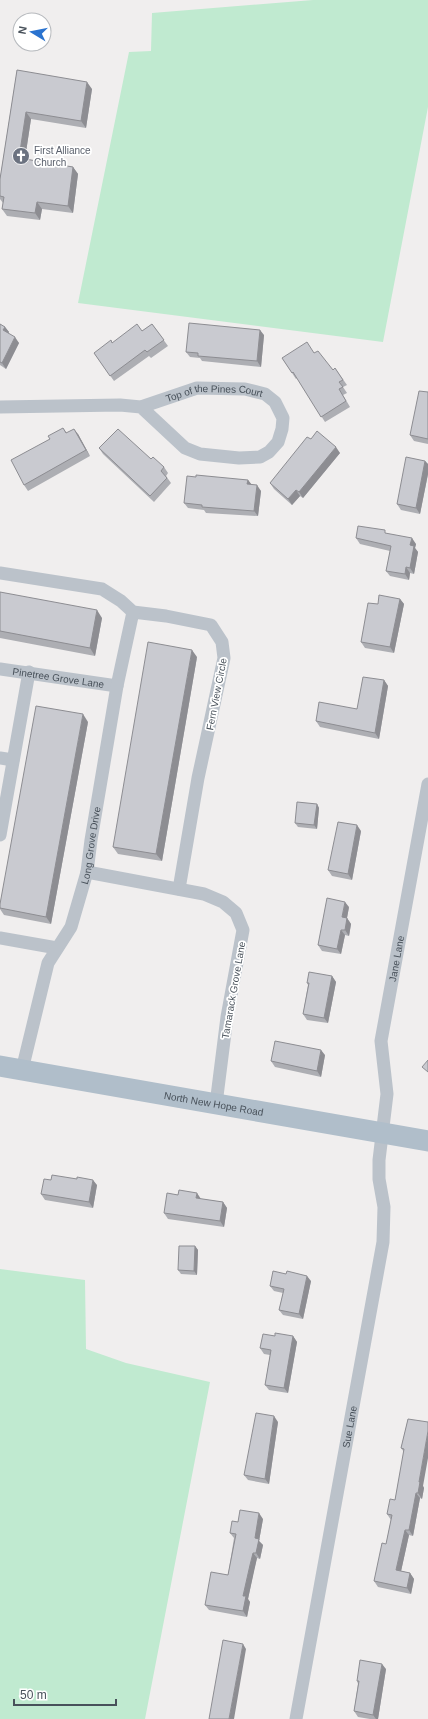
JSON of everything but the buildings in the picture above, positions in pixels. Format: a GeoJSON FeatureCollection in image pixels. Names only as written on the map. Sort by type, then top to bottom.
{"type":"FeatureCollection","features":[{"type":"Feature","properties":{"kind":"main road","name":"North New Hope Road"},"geometry":{"type":"LineString","coordinates":[[0,1066],[381,1134],[428,1141]]}},
{"type":"Feature","properties":{"kind":"street","name":"Top of the Pines Court"},"geometry":{"type":"LineString","coordinates":[[0,407],[141,406],[197,388],[250,390],[265,394],[275,402],[283,418],[282,429],[278,442],[269,452],[260,457],[239,458],[200,454],[185,448],[141,406]]}},
{"type":"Feature","properties":{"kind":"street"},"geometry":{"type":"LineString","coordinates":[[0,573],[102,589],[121,601],[133,612]]}},
{"type":"Feature","properties":{"kind":"street","name":"Long Grove Drive"},"geometry":{"type":"LineString","coordinates":[[22,1070],[48,963],[71,927],[87,872],[117,686],[133,612]]}},
{"type":"Feature","properties":{"kind":"street","name":"Fern View Circle"},"geometry":{"type":"LineString","coordinates":[[133,612],[166,616],[211,625],[222,642],[224,658],[198,778],[179,889]]}},
{"type":"Feature","properties":{"kind":"street","name":"Pinetree Grove Lane"},"geometry":{"type":"LineString","coordinates":[[0,668],[117,686]]}},
{"type":"Feature","properties":{"kind":"street"},"geometry":{"type":"LineString","coordinates":[[0,835],[29,672]]}},
{"type":"Feature","properties":{"kind":"street"},"geometry":{"type":"LineString","coordinates":[[0,758],[13,760]]}},
{"type":"Feature","properties":{"kind":"street","name":"Jane Lane"},"geometry":{"type":"LineString","coordinates":[[381,1134],[387,1101],[381,1053],[383,1026],[428,784]]}},
{"type":"Feature","properties":{"kind":"street","name":"Tamarack Grove Lane"},"geometry":{"type":"LineString","coordinates":[[87,872],[204,894],[223,902],[236,913],[243,930],[227,1017],[216,1104]]}},
{"type":"Feature","properties":{"kind":"street"},"geometry":{"type":"LineString","coordinates":[[0,938],[57,948]]}},
{"type":"Feature","properties":{"kind":"street","name":"Sue Lane"},"geometry":{"type":"LineString","coordinates":[[296,1719],[383,1242],[384,1207],[379,1178],[378,1160],[381,1134]]}},
{"type":"Feature","properties":{"kind":"green space"},"geometry":{"type":"Polygon","coordinates":[[[313,0],[428,0],[428,107],[383,342],[78,303],[129,52],[151,51],[152,13],[313,0]]]}},
{"type":"Feature","properties":{"kind":"green space"},"geometry":{"type":"Polygon","coordinates":[[[0,1269],[85,1280],[86,1349],[126,1363],[210,1382],[145,1719],[0,1719],[0,1269]]]}},
{"type":"Feature","properties":{"kind":"place","name":"First Alliance Church"},"geometry":{"type":"Point","coordinates":[21,156]}}]}
